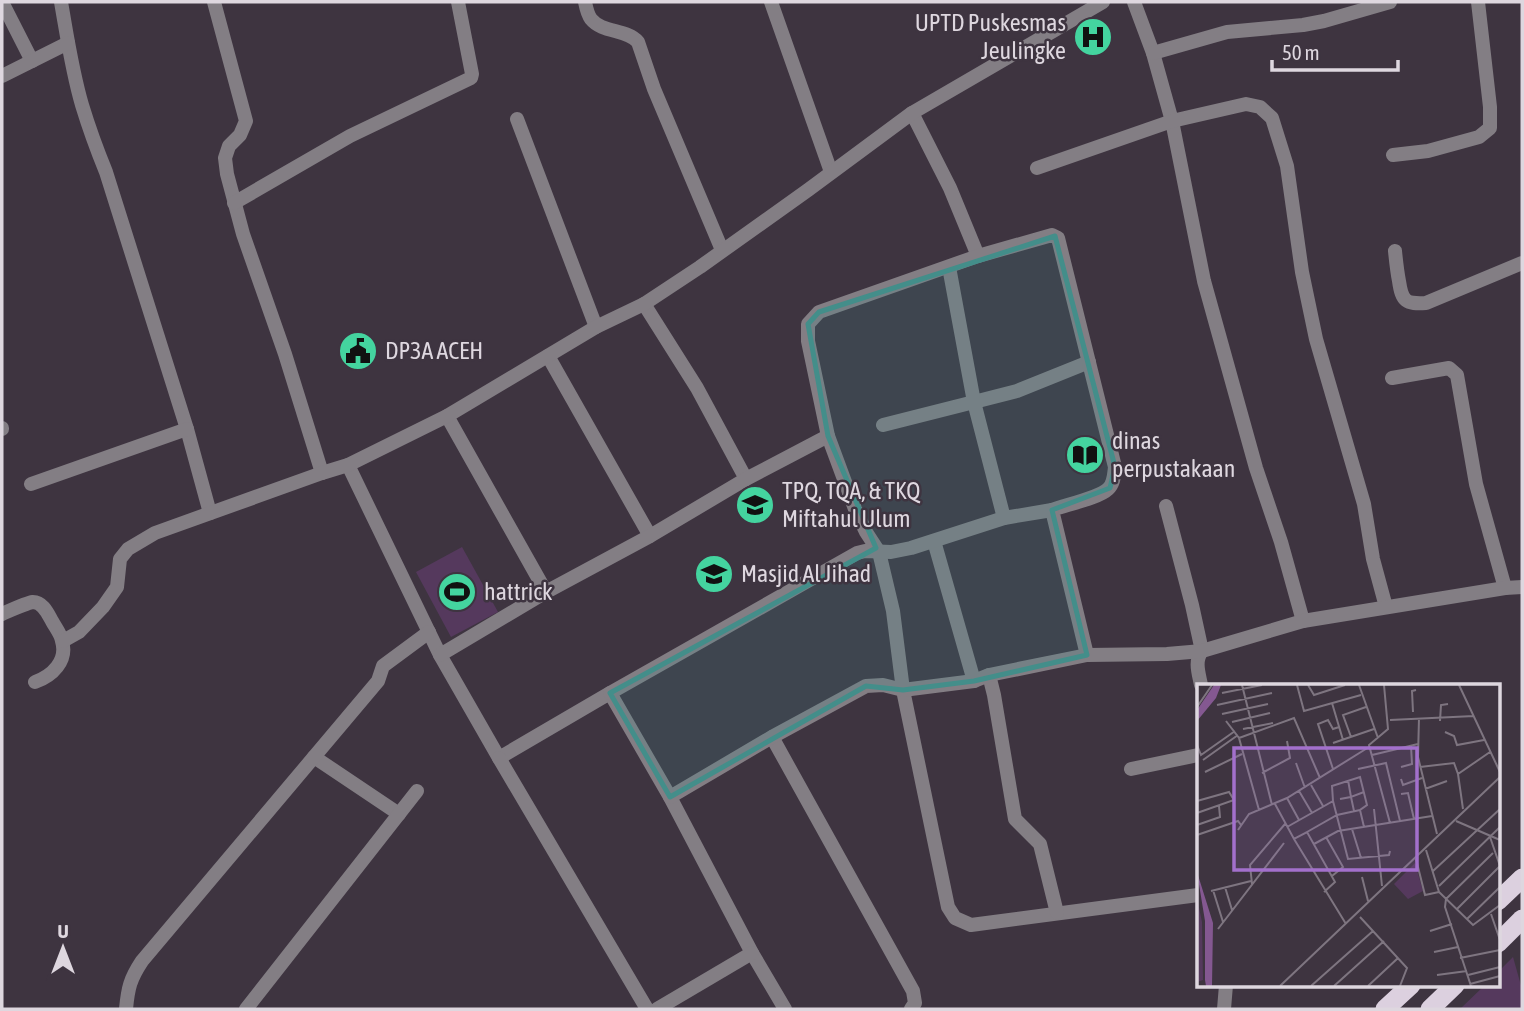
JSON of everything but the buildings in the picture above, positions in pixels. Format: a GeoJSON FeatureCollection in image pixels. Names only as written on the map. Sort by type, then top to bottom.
{"type":"FeatureCollection","features":[{"type":"Feature","properties":{"kind":"highway"},"geometry":{"type":"LineString","coordinates":[[1500,899],[1522,878]]}},
{"type":"Feature","properties":{"kind":"highway"},"geometry":{"type":"LineString","coordinates":[[1500,941],[1522,919]]}},
{"type":"Feature","properties":{"kind":"highway"},"geometry":{"type":"LineString","coordinates":[[1385,1009],[1410,986]]}},
{"type":"Feature","properties":{"kind":"highway"},"geometry":{"type":"LineString","coordinates":[[1430,1009],[1454,986]]}},
{"type":"Feature","properties":{"kind":"street"},"geometry":{"type":"LineString","coordinates":[[2,2],[32,61]]}},
{"type":"Feature","properties":{"kind":"street"},"geometry":{"type":"LineString","coordinates":[[61,2],[75,77],[90,133],[106,172],[187,429],[210,513]]}},
{"type":"Feature","properties":{"kind":"street"},"geometry":{"type":"LineString","coordinates":[[214,2],[246,121],[240,135],[229,146],[225,158],[234,204],[322,473]]}},
{"type":"Feature","properties":{"kind":"street"},"geometry":{"type":"LineString","coordinates":[[234,204],[351,136],[471,78],[458,2]]}},
{"type":"Feature","properties":{"kind":"street"},"geometry":{"type":"LineString","coordinates":[[585,2],[590,18],[634,37],[638,42],[654,89],[722,250]]}},
{"type":"Feature","properties":{"kind":"street"},"geometry":{"type":"LineString","coordinates":[[771,2],[831,173]]}},
{"type":"Feature","properties":{"kind":"street"},"geometry":{"type":"LineString","coordinates":[[63,641],[79,632],[103,607],[117,587],[120,559],[128,549],[155,533],[348,465],[447,416],[597,327],[644,304],[700,267],[912,113],[1104,2]]}},
{"type":"Feature","properties":{"kind":"street"},"geometry":{"type":"LineString","coordinates":[[1134,2],[1153,53],[1172,121],[1204,281],[1256,468],[1281,542],[1303,621]]}},
{"type":"Feature","properties":{"kind":"street"},"geometry":{"type":"LineString","coordinates":[[1153,53],[1227,32],[1303,25],[1390,2]]}},
{"type":"Feature","properties":{"kind":"street"},"geometry":{"type":"LineString","coordinates":[[1393,155],[1428,151],[1479,137],[1490,128],[1478,2]]}},
{"type":"Feature","properties":{"kind":"street"},"geometry":{"type":"LineString","coordinates":[[2,76],[68,43]]}},
{"type":"Feature","properties":{"kind":"street"},"geometry":{"type":"LineString","coordinates":[[1037,168],[1172,121],[1246,104],[1260,107],[1272,118],[1287,166],[1302,272],[1316,339],[1364,504],[1373,559],[1386,607]]}},
{"type":"Feature","properties":{"kind":"street"},"geometry":{"type":"LineString","coordinates":[[912,113],[950,188],[978,257]]}},
{"type":"Feature","properties":{"kind":"street"},"geometry":{"type":"LineString","coordinates":[[517,119],[597,327]]}},
{"type":"Feature","properties":{"kind":"street"},"geometry":{"type":"LineString","coordinates":[[499,758],[857,553],[865,551],[878,552],[891,552],[934,541],[1004,518],[1052,510],[1110,488],[1115,467],[1058,238],[1052,235],[978,257],[819,312],[808,324],[808,341],[828,436],[855,509],[878,552],[893,611],[904,690],[948,907],[955,918],[971,925],[1197,895]]}},
{"type":"Feature","properties":{"kind":"street"},"geometry":{"type":"LineString","coordinates":[[1395,251],[1401,294],[1405,301],[1414,304],[1426,303],[1522,263]]}},
{"type":"Feature","properties":{"kind":"street"},"geometry":{"type":"LineString","coordinates":[[949,267],[974,402],[1004,518]]}},
{"type":"Feature","properties":{"kind":"street"},"geometry":{"type":"LineString","coordinates":[[644,304],[697,388],[746,480]]}},
{"type":"Feature","properties":{"kind":"street"},"geometry":{"type":"LineString","coordinates":[[548,356],[650,536]]}},
{"type":"Feature","properties":{"kind":"street"},"geometry":{"type":"LineString","coordinates":[[883,425],[1017,391],[1088,362]]}},
{"type":"Feature","properties":{"kind":"street"},"geometry":{"type":"LineString","coordinates":[[1392,378],[1449,368],[1457,375],[1476,484],[1505,588]]}},
{"type":"Feature","properties":{"kind":"street"},"geometry":{"type":"LineString","coordinates":[[447,416],[546,592]]}},
{"type":"Feature","properties":{"kind":"street"},"geometry":{"type":"LineString","coordinates":[[31,484],[187,429]]}},
{"type":"Feature","properties":{"kind":"street"},"geometry":{"type":"LineString","coordinates":[[440,655],[546,592],[828,436]]}},
{"type":"Feature","properties":{"kind":"street"},"geometry":{"type":"LineString","coordinates":[[348,465],[440,655],[647,1009]]}},
{"type":"Feature","properties":{"kind":"street"},"geometry":{"type":"LineString","coordinates":[[1166,506],[1202,651]]}},
{"type":"Feature","properties":{"kind":"street"},"geometry":{"type":"LineString","coordinates":[[1052,510],[1087,655]]}},
{"type":"Feature","properties":{"kind":"street"},"geometry":{"type":"LineString","coordinates":[[934,541],[974,681]]}},
{"type":"Feature","properties":{"kind":"street"},"geometry":{"type":"LineString","coordinates":[[670,797],[866,686],[883,685],[904,690],[974,681],[989,675],[1087,655],[1202,651],[1303,621],[1522,587]]}},
{"type":"Feature","properties":{"kind":"street"},"geometry":{"type":"LineString","coordinates":[[2,614],[33,603],[41,605],[63,641],[57,668],[48,677],[35,682]]}},
{"type":"Feature","properties":{"kind":"street"},"geometry":{"type":"LineString","coordinates":[[126,1009],[128,988],[142,961],[378,681],[383,666],[429,632]]}},
{"type":"Feature","properties":{"kind":"street"},"geometry":{"type":"LineString","coordinates":[[1201,684],[1197,661],[1202,651]]}},
{"type":"Feature","properties":{"kind":"street"},"geometry":{"type":"LineString","coordinates":[[989,675],[1015,819],[1040,844],[1057,913]]}},
{"type":"Feature","properties":{"kind":"street"},"geometry":{"type":"LineString","coordinates":[[610,694],[670,797],[752,953],[785,1009]]}},
{"type":"Feature","properties":{"kind":"street"},"geometry":{"type":"LineString","coordinates":[[772,737],[913,992],[915,1003],[911,1009]]}},
{"type":"Feature","properties":{"kind":"street"},"geometry":{"type":"LineString","coordinates":[[1131,769],[1197,755]]}},
{"type":"Feature","properties":{"kind":"street"},"geometry":{"type":"LineString","coordinates":[[314,757],[399,814]]}},
{"type":"Feature","properties":{"kind":"street"},"geometry":{"type":"LineString","coordinates":[[246,1009],[417,791]]}},
{"type":"Feature","properties":{"kind":"street"},"geometry":{"type":"LineString","coordinates":[[657,1009],[752,953]]}},
{"type":"Feature","properties":{"kind":"street"},"geometry":{"type":"LineString","coordinates":[[1224,1009],[1226,986]]}},
{"type":"Feature","properties":{"kind":"highlighted area"},"geometry":{"type":"Polygon","coordinates":[[[1055,236],[1115,467],[1110,488],[1052,510],[1087,655],[974,681],[903,690],[866,686],[670,797],[610,693],[876,548],[828,436],[808,324],[819,312],[1055,236]]]}},
{"type":"Feature","properties":{"kind":"shaded area","name":"hattrick"},"geometry":{"type":"Polygon","coordinates":[[[462,547],[498,612],[451,637],[416,572],[462,547]]]}},
{"type":"Feature","properties":{"kind":"shaded area"},"geometry":{"type":"Polygon","coordinates":[[[1513,957],[1522,989],[1522,1009],[1460,1009],[1484,986],[1500,986],[1500,970],[1513,957]]]}},
{"type":"Feature","properties":{"kind":"place","name":"UPTD Puskesmas Jeulingke"},"geometry":{"type":"Point","coordinates":[1093,37]}},
{"type":"Feature","properties":{"kind":"place","name":"DP3A ACEH"},"geometry":{"type":"Point","coordinates":[358,351]}},
{"type":"Feature","properties":{"kind":"place","name":"dinas perpustakaan"},"geometry":{"type":"Point","coordinates":[1085,455]}},
{"type":"Feature","properties":{"kind":"place","name":"TPQ, TQA, & TKQ Miftahul Ulum"},"geometry":{"type":"Point","coordinates":[755,505]}},
{"type":"Feature","properties":{"kind":"place","name":"Masjid Al Jihad"},"geometry":{"type":"Point","coordinates":[714,574]}},
{"type":"Feature","properties":{"kind":"place","name":"hattrick"},"geometry":{"type":"Point","coordinates":[457,592]}}]}
